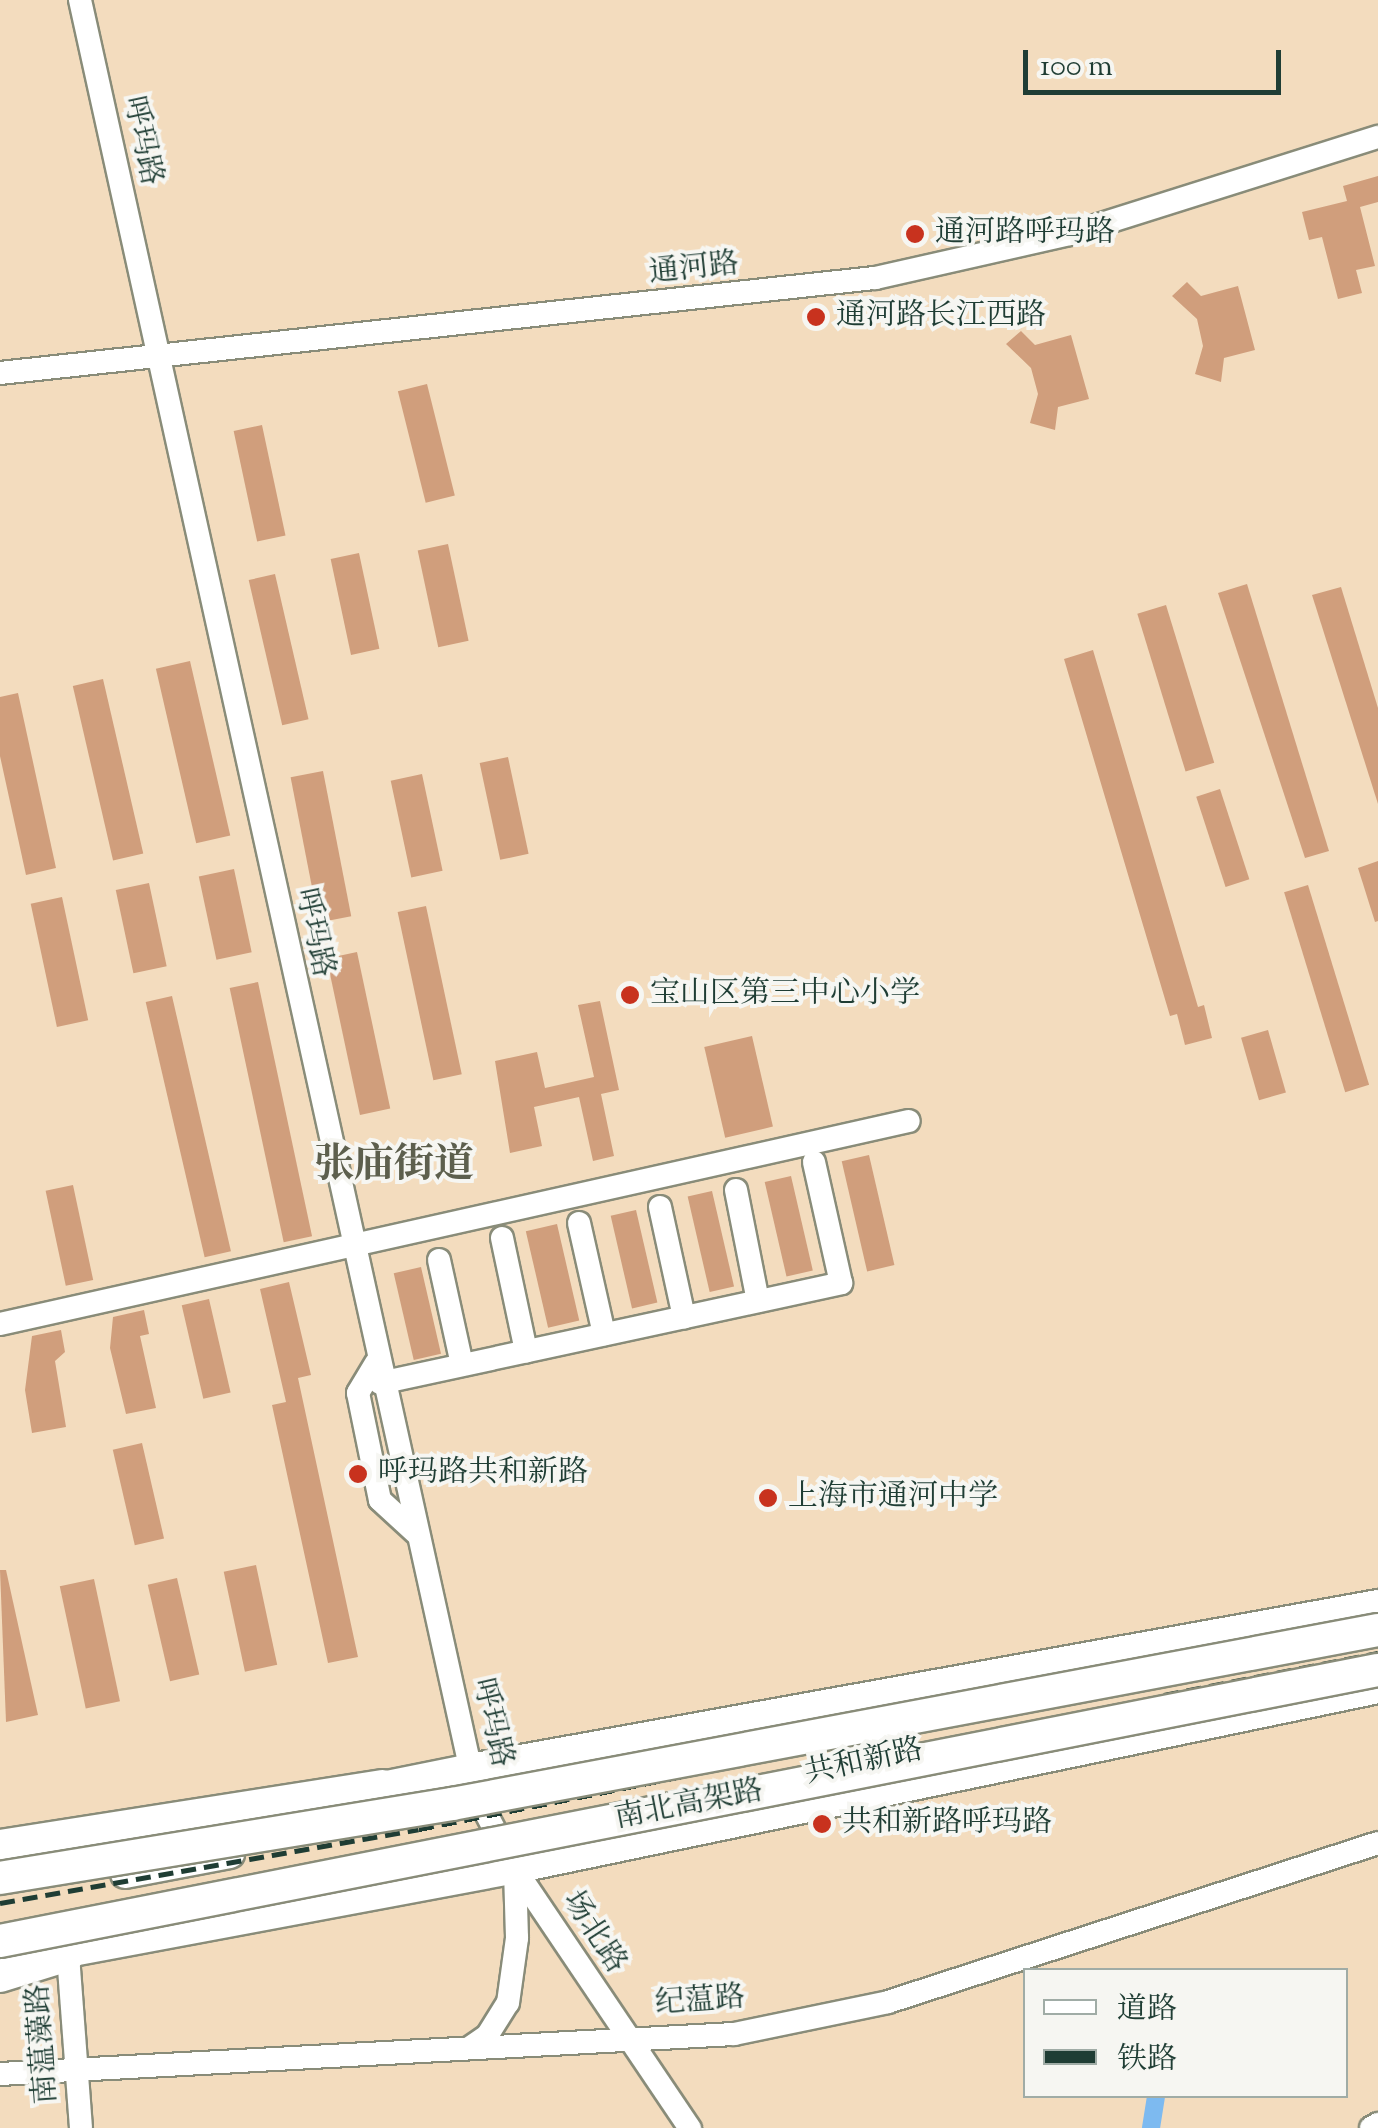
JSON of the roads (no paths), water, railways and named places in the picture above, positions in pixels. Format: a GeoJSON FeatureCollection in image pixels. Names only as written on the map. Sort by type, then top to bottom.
{"type":"FeatureCollection","features":[{"type":"Feature","properties":{"kind":"highway","name":"南北高架路"},"geometry":{"type":"LineString","coordinates":[[0,1878],[452,1804],[1378,1630]]}},
{"type":"Feature","properties":{"kind":"highway","name":"南北高架路"},"geometry":{"type":"LineString","coordinates":[[0,1941],[1378,1670]]}},
{"type":"Feature","properties":{"kind":"highway"},"geometry":{"type":"LineString","coordinates":[[0,1846],[382,1786]]}},
{"type":"Feature","properties":{"kind":"highway"},"geometry":{"type":"LineString","coordinates":[[0,1976],[68,1955]]}},
{"type":"Feature","properties":{"kind":"main road"},"geometry":{"type":"LineString","coordinates":[[814,1706],[856,1686],[1378,1588]]}},
{"type":"Feature","properties":{"kind":"main road","name":"共和新路"},"geometry":{"type":"LineString","coordinates":[[382,1786],[1378,1604]]}},
{"type":"Feature","properties":{"kind":"main road","name":"共和新路"},"geometry":{"type":"LineString","coordinates":[[0,1963],[68,1955],[515,1869],[1378,1690]]}},
{"type":"Feature","properties":{"kind":"main road"},"geometry":{"type":"LineString","coordinates":[[832,1803],[897,1802],[1378,1705]]}},
{"type":"Feature","properties":{"kind":"main road"},"geometry":{"type":"LineString","coordinates":[[0,1892],[191,1864],[314,1832],[382,1786]]}},
{"type":"Feature","properties":{"kind":"street","name":"呼玛路"},"geometry":{"type":"LineString","coordinates":[[80,0],[378,1372],[358,1394],[380,1500],[416,1532],[476,1794],[515,1869]]}},
{"type":"Feature","properties":{"kind":"street","name":"通河路"},"geometry":{"type":"LineString","coordinates":[[0,373],[876,278],[1070,234],[1378,137]]}},
{"type":"Feature","properties":{"kind":"street"},"geometry":{"type":"LineString","coordinates":[[0,1324],[908,1121]]}},
{"type":"Feature","properties":{"kind":"street"},"geometry":{"type":"LineString","coordinates":[[378,1372],[462,1365],[841,1283],[814,1162]]}},
{"type":"Feature","properties":{"kind":"street"},"geometry":{"type":"LineString","coordinates":[[736,1190],[758,1301]]}},
{"type":"Feature","properties":{"kind":"street"},"geometry":{"type":"LineString","coordinates":[[660,1206],[684,1317]]}},
{"type":"Feature","properties":{"kind":"street"},"geometry":{"type":"LineString","coordinates":[[579,1223],[604,1334]]}},
{"type":"Feature","properties":{"kind":"street"},"geometry":{"type":"LineString","coordinates":[[502,1238],[526,1351]]}},
{"type":"Feature","properties":{"kind":"street"},"geometry":{"type":"LineString","coordinates":[[439,1260],[462,1365]]}},
{"type":"Feature","properties":{"kind":"street","name":"纪蕰路"},"geometry":{"type":"LineString","coordinates":[[0,2074],[734,2034],[888,2002],[1378,1842]]}},
{"type":"Feature","properties":{"kind":"street"},"geometry":{"type":"LineString","coordinates":[[469,2048],[487,2036],[508,2002],[517,1938],[515,1869]]}},
{"type":"Feature","properties":{"kind":"street","name":"场北路"},"geometry":{"type":"LineString","coordinates":[[515,1869],[690,2128]]}},
{"type":"Feature","properties":{"kind":"street","name":"南蕰藻路"},"geometry":{"type":"LineString","coordinates":[[68,1955],[81,2128]]}},
{"type":"Feature","properties":{"kind":"street"},"geometry":{"type":"LineString","coordinates":[[1371,2128],[1378,2124]]}},
{"type":"Feature","properties":{"kind":"waterway"},"geometry":{"type":"LineString","coordinates":[[1151,2128],[1156,2098]]}},
{"type":"Feature","properties":{"kind":"railway"},"geometry":{"type":"LineString","coordinates":[[0,1903],[419,1829],[1378,1637]]}},
{"type":"Feature","properties":{"kind":"railway"},"geometry":{"type":"LineString","coordinates":[[1164,1695],[1378,1653]]}},
{"type":"Feature","properties":{"kind":"place","name":"通河路呼玛路"},"geometry":{"type":"Point","coordinates":[915,234]}},
{"type":"Feature","properties":{"kind":"place","name":"通河路长江西路"},"geometry":{"type":"Point","coordinates":[816,317]}},
{"type":"Feature","properties":{"kind":"place","name":"宝山区第三中心小学"},"geometry":{"type":"Point","coordinates":[630,995]}},
{"type":"Feature","properties":{"kind":"place","name":"呼玛路共和新路"},"geometry":{"type":"Point","coordinates":[358,1474]}},
{"type":"Feature","properties":{"kind":"place","name":"上海市通河中学"},"geometry":{"type":"Point","coordinates":[768,1498]}},
{"type":"Feature","properties":{"kind":"place","name":"共和新路呼玛路"},"geometry":{"type":"Point","coordinates":[822,1824]}},
{"type":"Feature","properties":{"kind":"district","name":"张庙街道"},"geometry":{"type":"Point","coordinates":[394,1167]}}]}
